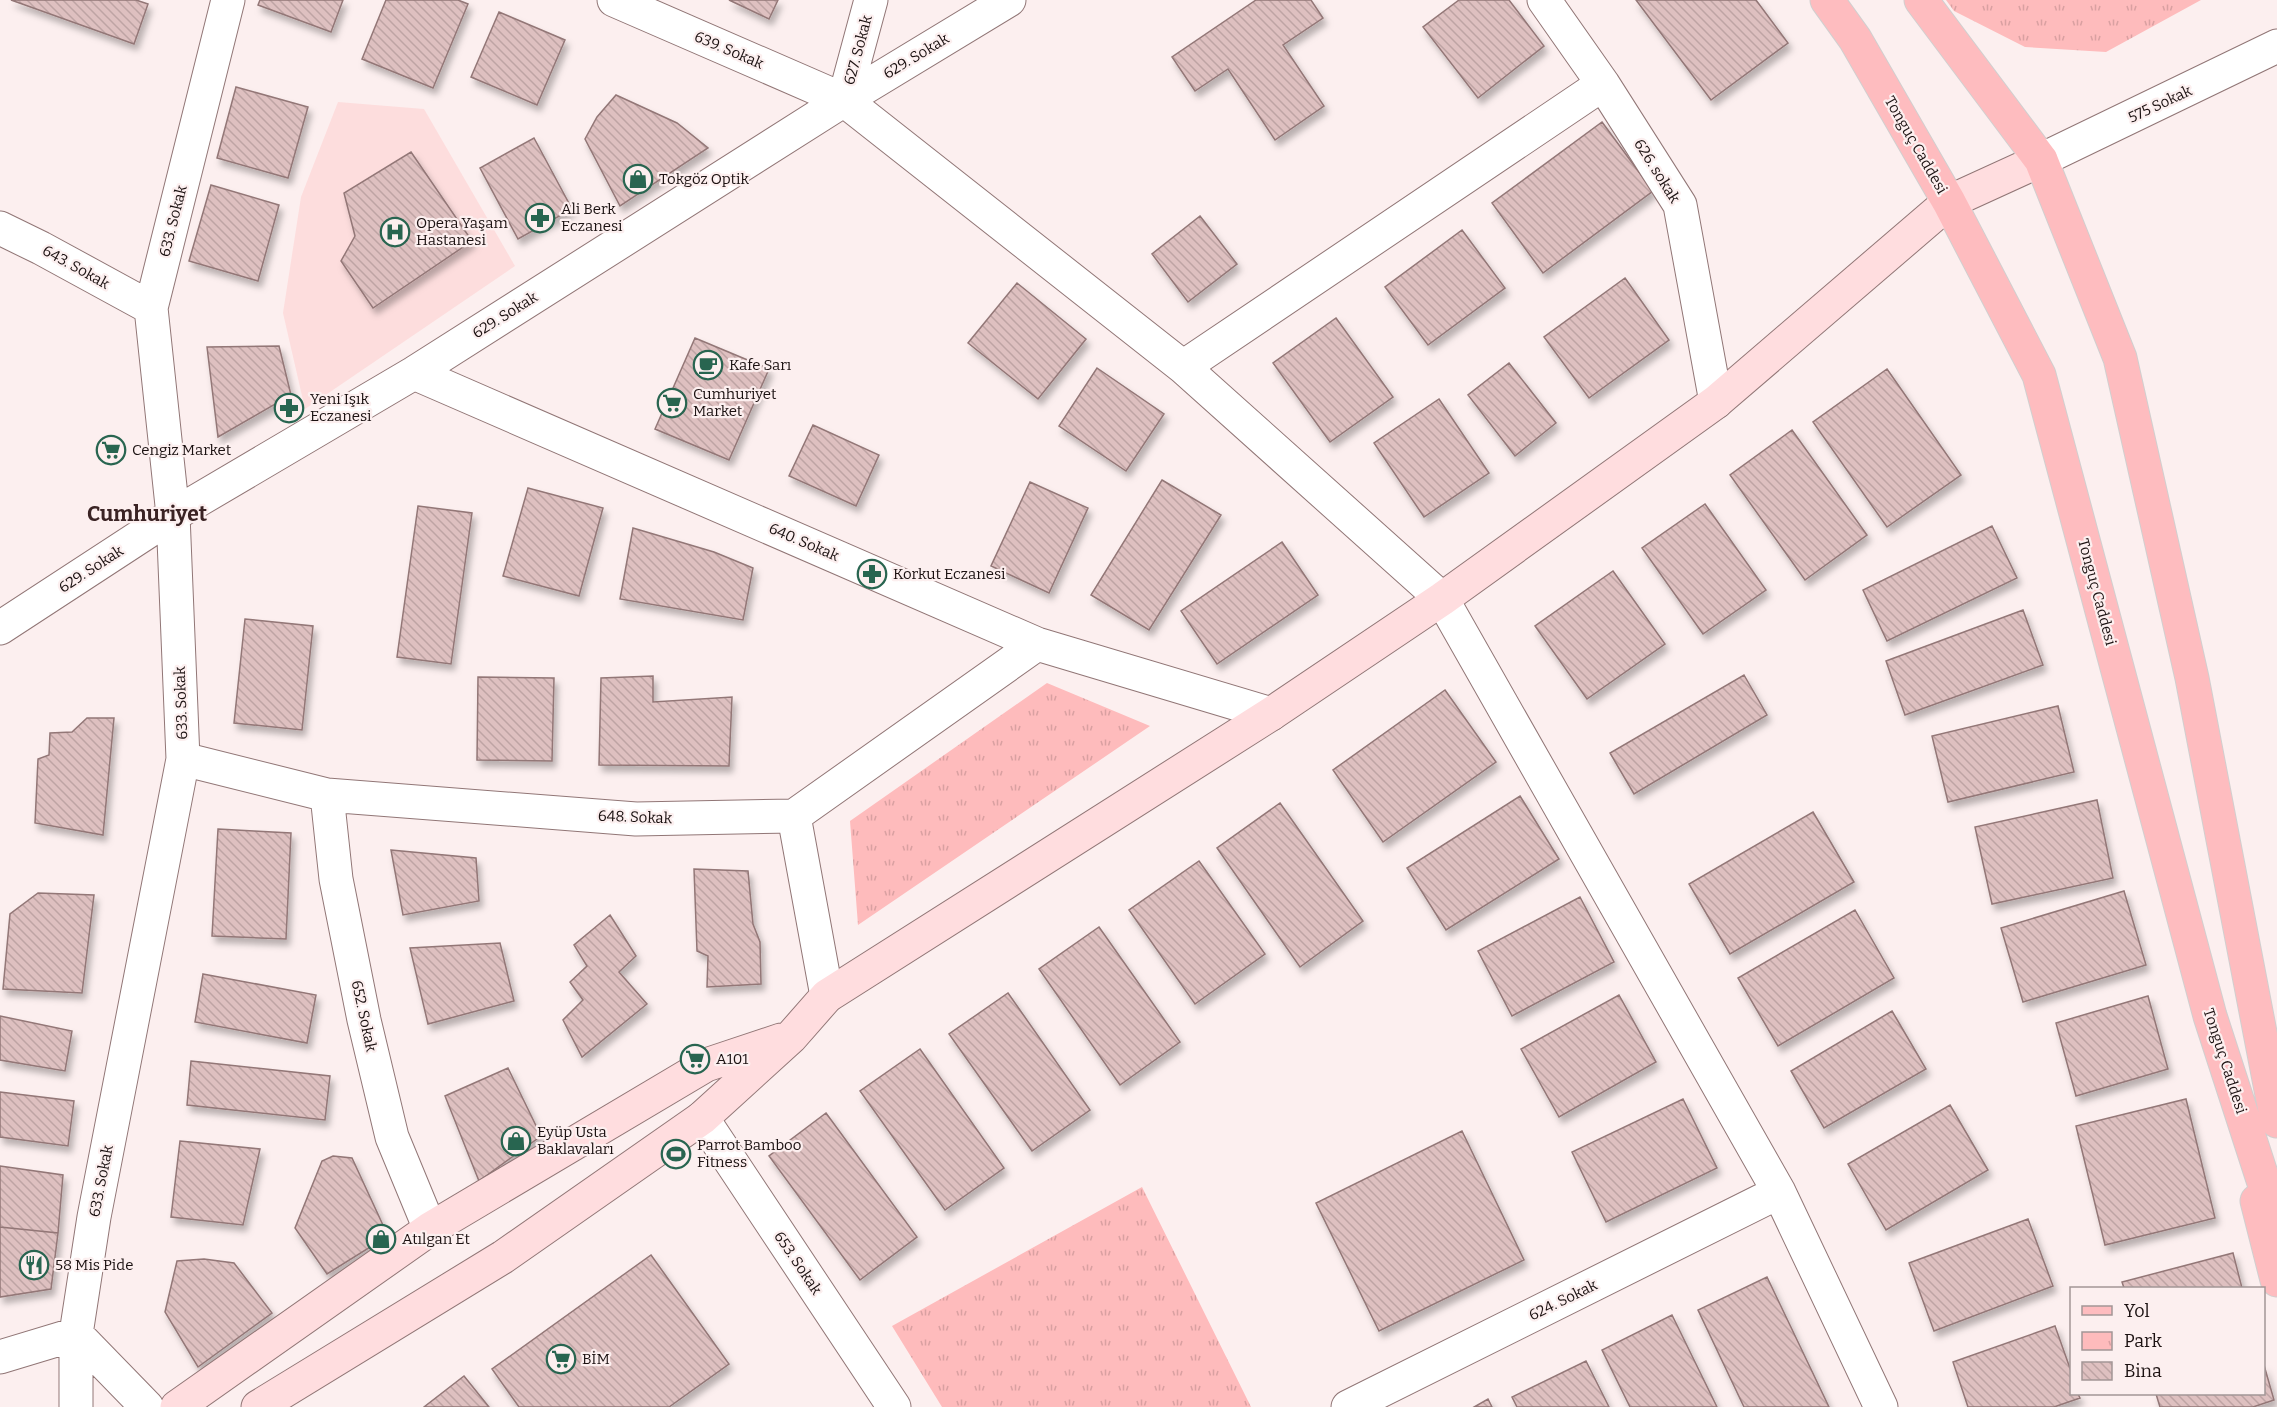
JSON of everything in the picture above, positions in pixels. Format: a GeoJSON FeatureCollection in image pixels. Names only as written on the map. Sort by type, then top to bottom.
{"type":"FeatureCollection","features":[{"type":"Feature","properties":{"kind":"main road","name":"Tonguç Caddesi"},"geometry":{"type":"LineString","coordinates":[[1827,0],[1855,39],[1949,202],[2039,375],[2210,1016],[2277,1223]]}},
{"type":"Feature","properties":{"kind":"main road"},"geometry":{"type":"LineString","coordinates":[[1921,0],[2041,160],[2120,358],[2192,678],[2277,1121]]}},
{"type":"Feature","properties":{"kind":"main road"},"geometry":{"type":"LineString","coordinates":[[258,1407],[503,1257],[702,1118],[791,1037],[827,996],[1271,714],[1442,599],[1716,402],[1949,202],[2041,160]]}},
{"type":"Feature","properties":{"kind":"main road"},"geometry":{"type":"LineString","coordinates":[[2235,904],[2277,1030]]}},
{"type":"Feature","properties":{"kind":"main road"},"geometry":{"type":"LineString","coordinates":[[2210,1016],[2277,1280]]}},
{"type":"Feature","properties":{"kind":"main road"},"geometry":{"type":"LineString","coordinates":[[177,1407],[430,1229],[706,1065],[791,1037]]}},
{"type":"Feature","properties":{"kind":"street","name":"633. Sokak"},"geometry":{"type":"LineString","coordinates":[[76,1407],[76,1334],[94,1217],[183,759],[172,515],[152,308],[228,0]]}},
{"type":"Feature","properties":{"kind":"street","name":"639. Sokak"},"geometry":{"type":"LineString","coordinates":[[614,0],[844,100],[1183,367],[1442,599],[1779,1192],[1881,1407]]}},
{"type":"Feature","properties":{"kind":"street","name":"627. Sokak"},"geometry":{"type":"LineString","coordinates":[[844,100],[872,0]]}},
{"type":"Feature","properties":{"kind":"street","name":"629. Sokak"},"geometry":{"type":"LineString","coordinates":[[0,628],[172,515],[414,373],[844,100],[1009,0]]}},
{"type":"Feature","properties":{"kind":"street","name":"626. sokak"},"geometry":{"type":"LineString","coordinates":[[1544,0],[1603,84],[1680,205],[1716,402]]}},
{"type":"Feature","properties":{"kind":"street","name":"575 Sokak"},"geometry":{"type":"LineString","coordinates":[[2041,160],[2277,46]]}},
{"type":"Feature","properties":{"kind":"street"},"geometry":{"type":"LineString","coordinates":[[1183,367],[1603,84]]}},
{"type":"Feature","properties":{"kind":"street","name":"643. Sokak"},"geometry":{"type":"LineString","coordinates":[[0,228],[152,308]]}},
{"type":"Feature","properties":{"kind":"street","name":"640. Sokak"},"geometry":{"type":"LineString","coordinates":[[414,373],[1037,644],[1271,714]]}},
{"type":"Feature","properties":{"kind":"street"},"geometry":{"type":"LineString","coordinates":[[827,996],[794,816],[1037,644]]}},
{"type":"Feature","properties":{"kind":"street","name":"648. Sokak"},"geometry":{"type":"LineString","coordinates":[[183,759],[327,795],[636,819],[794,816]]}},
{"type":"Feature","properties":{"kind":"street","name":"652. Sokak"},"geometry":{"type":"LineString","coordinates":[[327,795],[336,879],[363,1020],[392,1137],[430,1229]]}},
{"type":"Feature","properties":{"kind":"street","name":"653. Sokak"},"geometry":{"type":"LineString","coordinates":[[702,1118],[894,1407]]}},
{"type":"Feature","properties":{"kind":"street","name":"624. Sokak"},"geometry":{"type":"LineString","coordinates":[[1348,1407],[1779,1192]]}},
{"type":"Feature","properties":{"kind":"street"},"geometry":{"type":"LineString","coordinates":[[0,1357],[76,1334],[147,1407]]}},
{"type":"Feature","properties":{"kind":"shaded area","name":"Opera Yaşam Hastanesi"},"geometry":{"type":"Polygon","coordinates":[[[338,102],[424,109],[515,266],[305,409],[283,313],[301,197],[338,102]]]}},
{"type":"Feature","properties":{"kind":"green space"},"geometry":{"type":"Polygon","coordinates":[[[1946,0],[2201,0],[2106,52],[2025,47],[1954,11],[1946,0]]]}},
{"type":"Feature","properties":{"kind":"green space"},"geometry":{"type":"Polygon","coordinates":[[[1047,683],[1150,726],[858,925],[850,821],[1047,683]]]}},
{"type":"Feature","properties":{"kind":"green space"},"geometry":{"type":"Polygon","coordinates":[[[1142,1187],[1251,1407],[942,1407],[892,1326],[1142,1187]]]}},
{"type":"Feature","properties":{"kind":"building"},"geometry":{"type":"Polygon","coordinates":[[[11,0],[136,0],[148,4],[134,44],[11,0]]]}},
{"type":"Feature","properties":{"kind":"building"},"geometry":{"type":"Polygon","coordinates":[[[260,0],[343,0],[331,32],[258,5],[260,0]]]}},
{"type":"Feature","properties":{"kind":"building"},"geometry":{"type":"Polygon","coordinates":[[[386,0],[458,0],[468,4],[433,88],[362,59],[386,0]]]}},
{"type":"Feature","properties":{"kind":"building"},"geometry":{"type":"Polygon","coordinates":[[[729,0],[778,0],[769,19],[729,0]]]}},
{"type":"Feature","properties":{"kind":"building"},"geometry":{"type":"Polygon","coordinates":[[[1256,0],[1311,0],[1323,18],[1283,45],[1324,106],[1275,140],[1228,69],[1195,91],[1172,57],[1256,0]]]}},
{"type":"Feature","properties":{"kind":"building"},"geometry":{"type":"Polygon","coordinates":[[[1459,0],[1509,0],[1544,46],[1478,98],[1423,27],[1459,0]]]}},
{"type":"Feature","properties":{"kind":"building"},"geometry":{"type":"Polygon","coordinates":[[[1636,0],[1756,0],[1788,43],[1711,100],[1636,0]]]}},
{"type":"Feature","properties":{"kind":"building"},"geometry":{"type":"Polygon","coordinates":[[[499,12],[565,40],[537,105],[471,77],[499,12]]]}},
{"type":"Feature","properties":{"kind":"building"},"geometry":{"type":"Polygon","coordinates":[[[236,87],[308,107],[288,178],[217,158],[236,87]]]}},
{"type":"Feature","properties":{"kind":"building"},"geometry":{"type":"Polygon","coordinates":[[[616,95],[677,123],[708,148],[620,206],[585,139],[597,117],[616,95]]]}},
{"type":"Feature","properties":{"kind":"building"},"geometry":{"type":"Polygon","coordinates":[[[1602,122],[1653,191],[1543,273],[1492,203],[1602,122]]]}},
{"type":"Feature","properties":{"kind":"building"},"geometry":{"type":"Polygon","coordinates":[[[534,138],[572,209],[518,239],[480,168],[534,138]]]}},
{"type":"Feature","properties":{"kind":"building"},"geometry":{"type":"Polygon","coordinates":[[[411,152],[472,241],[373,308],[341,261],[355,236],[344,193],[411,152]]]}},
{"type":"Feature","properties":{"kind":"building"},"geometry":{"type":"Polygon","coordinates":[[[211,185],[279,205],[258,281],[189,261],[211,185]]]}},
{"type":"Feature","properties":{"kind":"building"},"geometry":{"type":"Polygon","coordinates":[[[1200,216],[1237,264],[1188,302],[1152,254],[1200,216]]]}},
{"type":"Feature","properties":{"kind":"building"},"geometry":{"type":"Polygon","coordinates":[[[1462,230],[1505,288],[1428,345],[1385,287],[1462,230]]]}},
{"type":"Feature","properties":{"kind":"building"},"geometry":{"type":"Polygon","coordinates":[[[1625,278],[1669,340],[1589,398],[1544,337],[1625,278]]]}},
{"type":"Feature","properties":{"kind":"building"},"geometry":{"type":"Polygon","coordinates":[[[1017,283],[1086,339],[1038,399],[968,343],[1017,283]]]}},
{"type":"Feature","properties":{"kind":"building"},"geometry":{"type":"Polygon","coordinates":[[[1336,318],[1393,397],[1330,442],[1273,363],[1336,318]]]}},
{"type":"Feature","properties":{"kind":"building"},"geometry":{"type":"Polygon","coordinates":[[[695,338],[769,369],[729,460],[655,429],[695,338]]]}},
{"type":"Feature","properties":{"kind":"building"},"geometry":{"type":"Polygon","coordinates":[[[279,346],[291,395],[218,437],[207,347],[279,346]]]}},
{"type":"Feature","properties":{"kind":"building"},"geometry":{"type":"Polygon","coordinates":[[[1509,363],[1556,423],[1515,456],[1468,395],[1509,363]]]}},
{"type":"Feature","properties":{"kind":"building"},"geometry":{"type":"Polygon","coordinates":[[[1097,368],[1164,414],[1126,471],[1059,426],[1097,368]]]}},
{"type":"Feature","properties":{"kind":"building"},"geometry":{"type":"Polygon","coordinates":[[[1887,369],[1961,475],[1887,527],[1813,422],[1887,369]]]}},
{"type":"Feature","properties":{"kind":"building"},"geometry":{"type":"Polygon","coordinates":[[[1439,399],[1489,473],[1424,517],[1374,443],[1439,399]]]}},
{"type":"Feature","properties":{"kind":"building"},"geometry":{"type":"Polygon","coordinates":[[[813,425],[879,455],[856,506],[789,476],[813,425]]]}},
{"type":"Feature","properties":{"kind":"building"},"geometry":{"type":"Polygon","coordinates":[[[1792,430],[1867,535],[1805,580],[1730,475],[1792,430]]]}},
{"type":"Feature","properties":{"kind":"building"},"geometry":{"type":"Polygon","coordinates":[[[1162,480],[1221,515],[1149,630],[1091,595],[1162,480]]]}},
{"type":"Feature","properties":{"kind":"building"},"geometry":{"type":"Polygon","coordinates":[[[1030,482],[1088,508],[1049,593],[991,566],[1030,482]]]}},
{"type":"Feature","properties":{"kind":"building"},"geometry":{"type":"Polygon","coordinates":[[[528,488],[603,508],[579,596],[503,576],[528,488]]]}},
{"type":"Feature","properties":{"kind":"building"},"geometry":{"type":"Polygon","coordinates":[[[1705,504],[1766,590],[1703,634],[1642,548],[1705,504]]]}},
{"type":"Feature","properties":{"kind":"building"},"geometry":{"type":"Polygon","coordinates":[[[418,506],[472,513],[451,664],[397,657],[418,506]]]}},
{"type":"Feature","properties":{"kind":"building"},"geometry":{"type":"Polygon","coordinates":[[[1992,526],[2017,578],[1887,641],[1863,590],[1992,526]]]}},
{"type":"Feature","properties":{"kind":"building"},"geometry":{"type":"Polygon","coordinates":[[[633,528],[714,552],[753,568],[743,620],[620,599],[633,528]]]}},
{"type":"Feature","properties":{"kind":"building"},"geometry":{"type":"Polygon","coordinates":[[[1282,542],[1318,595],[1217,664],[1181,611],[1282,542]]]}},
{"type":"Feature","properties":{"kind":"building"},"geometry":{"type":"Polygon","coordinates":[[[1613,571],[1665,644],[1587,699],[1535,626],[1613,571]]]}},
{"type":"Feature","properties":{"kind":"building"},"geometry":{"type":"Polygon","coordinates":[[[2023,610],[2043,665],[1905,715],[1886,661],[2023,610]]]}},
{"type":"Feature","properties":{"kind":"building"},"geometry":{"type":"Polygon","coordinates":[[[245,619],[313,626],[302,730],[234,723],[245,619]]]}},
{"type":"Feature","properties":{"kind":"building"},"geometry":{"type":"Polygon","coordinates":[[[1744,675],[1767,715],[1634,794],[1610,753],[1744,675]]]}},
{"type":"Feature","properties":{"kind":"building"},"geometry":{"type":"Polygon","coordinates":[[[653,676],[653,702],[732,697],[729,766],[599,765],[601,678],[653,676]]]}},
{"type":"Feature","properties":{"kind":"building"},"geometry":{"type":"Polygon","coordinates":[[[478,677],[554,678],[552,761],[477,760],[478,677]]]}},
{"type":"Feature","properties":{"kind":"building"},"geometry":{"type":"Polygon","coordinates":[[[1445,690],[1496,762],[1383,842],[1333,770],[1445,690]]]}},
{"type":"Feature","properties":{"kind":"building"},"geometry":{"type":"Polygon","coordinates":[[[2058,706],[2074,772],[1948,802],[1932,736],[2058,706]]]}},
{"type":"Feature","properties":{"kind":"building"},"geometry":{"type":"Polygon","coordinates":[[[87,718],[114,718],[103,835],[35,823],[38,759],[49,755],[50,733],[72,732],[87,718]]]}},
{"type":"Feature","properties":{"kind":"building"},"geometry":{"type":"Polygon","coordinates":[[[1520,796],[1559,859],[1446,930],[1407,868],[1520,796]]]}},
{"type":"Feature","properties":{"kind":"building"},"geometry":{"type":"Polygon","coordinates":[[[2097,800],[2113,878],[1992,904],[1975,827],[2097,800]]]}},
{"type":"Feature","properties":{"kind":"building"},"geometry":{"type":"Polygon","coordinates":[[[1280,803],[1363,921],[1300,967],[1217,848],[1280,803]]]}},
{"type":"Feature","properties":{"kind":"building"},"geometry":{"type":"Polygon","coordinates":[[[1813,812],[1854,882],[1730,954],[1689,884],[1813,812]]]}},
{"type":"Feature","properties":{"kind":"building"},"geometry":{"type":"Polygon","coordinates":[[[218,829],[291,833],[286,939],[212,936],[218,829]]]}},
{"type":"Feature","properties":{"kind":"building"},"geometry":{"type":"Polygon","coordinates":[[[391,850],[476,858],[479,901],[403,915],[391,850]]]}},
{"type":"Feature","properties":{"kind":"building"},"geometry":{"type":"Polygon","coordinates":[[[1199,861],[1265,954],[1195,1004],[1129,910],[1199,861]]]}},
{"type":"Feature","properties":{"kind":"building"},"geometry":{"type":"Polygon","coordinates":[[[694,869],[748,871],[753,924],[760,942],[761,984],[707,987],[708,956],[697,951],[694,869]]]}},
{"type":"Feature","properties":{"kind":"building"},"geometry":{"type":"Polygon","coordinates":[[[2124,891],[2146,965],[2023,1002],[2001,928],[2124,891]]]}},
{"type":"Feature","properties":{"kind":"building"},"geometry":{"type":"Polygon","coordinates":[[[38,893],[94,895],[82,993],[3,989],[10,914],[38,893]]]}},
{"type":"Feature","properties":{"kind":"building"},"geometry":{"type":"Polygon","coordinates":[[[1580,897],[1614,962],[1512,1016],[1478,951],[1580,897]]]}},
{"type":"Feature","properties":{"kind":"building"},"geometry":{"type":"Polygon","coordinates":[[[1855,910],[1894,978],[1778,1046],[1738,978],[1855,910]]]}},
{"type":"Feature","properties":{"kind":"building"},"geometry":{"type":"Polygon","coordinates":[[[610,915],[636,956],[619,972],[647,1004],[582,1057],[563,1020],[583,1000],[570,982],[587,966],[574,945],[610,915]]]}},
{"type":"Feature","properties":{"kind":"building"},"geometry":{"type":"Polygon","coordinates":[[[1099,927],[1180,1042],[1120,1085],[1039,969],[1099,927]]]}},
{"type":"Feature","properties":{"kind":"building"},"geometry":{"type":"Polygon","coordinates":[[[500,943],[514,1001],[428,1024],[410,948],[500,943]]]}},
{"type":"Feature","properties":{"kind":"building"},"geometry":{"type":"Polygon","coordinates":[[[203,974],[316,995],[307,1043],[195,1022],[203,974]]]}},
{"type":"Feature","properties":{"kind":"building"},"geometry":{"type":"Polygon","coordinates":[[[1008,993],[1090,1110],[1032,1151],[949,1034],[1008,993]]]}},
{"type":"Feature","properties":{"kind":"building"},"geometry":{"type":"Polygon","coordinates":[[[1619,995],[1656,1062],[1559,1117],[1521,1049],[1619,995]]]}},
{"type":"Feature","properties":{"kind":"building"},"geometry":{"type":"Polygon","coordinates":[[[2148,996],[2168,1069],[2076,1096],[2056,1023],[2148,996]]]}},
{"type":"Feature","properties":{"kind":"building"},"geometry":{"type":"Polygon","coordinates":[[[1892,1011],[1926,1069],[1824,1128],[1791,1071],[1892,1011]]]}},
{"type":"Feature","properties":{"kind":"building"},"geometry":{"type":"Polygon","coordinates":[[[0,1016],[72,1031],[65,1071],[0,1060],[0,1016]]]}},
{"type":"Feature","properties":{"kind":"building"},"geometry":{"type":"Polygon","coordinates":[[[920,1049],[1004,1168],[945,1210],[860,1091],[920,1049]]]}},
{"type":"Feature","properties":{"kind":"building"},"geometry":{"type":"Polygon","coordinates":[[[191,1061],[330,1076],[325,1120],[187,1105],[191,1061]]]}},
{"type":"Feature","properties":{"kind":"building"},"geometry":{"type":"Polygon","coordinates":[[[508,1068],[541,1136],[479,1181],[445,1096],[508,1068]]]}},
{"type":"Feature","properties":{"kind":"building"},"geometry":{"type":"Polygon","coordinates":[[[0,1092],[74,1101],[68,1146],[0,1137],[0,1092]]]}},
{"type":"Feature","properties":{"kind":"building"},"geometry":{"type":"Polygon","coordinates":[[[1683,1099],[1717,1168],[1606,1222],[1572,1152],[1683,1099]]]}},
{"type":"Feature","properties":{"kind":"building"},"geometry":{"type":"Polygon","coordinates":[[[2186,1099],[2215,1218],[2105,1245],[2076,1126],[2186,1099]]]}},
{"type":"Feature","properties":{"kind":"building"},"geometry":{"type":"Polygon","coordinates":[[[1950,1105],[1988,1170],[1886,1230],[1848,1164],[1950,1105]]]}},
{"type":"Feature","properties":{"kind":"building"},"geometry":{"type":"Polygon","coordinates":[[[826,1113],[917,1237],[860,1280],[769,1156],[826,1113]]]}},
{"type":"Feature","properties":{"kind":"building"},"geometry":{"type":"Polygon","coordinates":[[[1462,1131],[1524,1260],[1379,1331],[1316,1203],[1462,1131]]]}},
{"type":"Feature","properties":{"kind":"building"},"geometry":{"type":"Polygon","coordinates":[[[180,1141],[260,1149],[243,1225],[171,1217],[180,1141]]]}},
{"type":"Feature","properties":{"kind":"building"},"geometry":{"type":"Polygon","coordinates":[[[333,1156],[352,1158],[388,1236],[327,1274],[295,1228],[322,1161],[333,1156]]]}},
{"type":"Feature","properties":{"kind":"building"},"geometry":{"type":"Polygon","coordinates":[[[0,1166],[63,1175],[58,1233],[0,1227],[0,1166]]]}},
{"type":"Feature","properties":{"kind":"building"},"geometry":{"type":"Polygon","coordinates":[[[2028,1219],[2053,1286],[1934,1331],[1909,1263],[2028,1219]]]}},
{"type":"Feature","properties":{"kind":"building"},"geometry":{"type":"Polygon","coordinates":[[[0,1227],[58,1233],[51,1289],[0,1297],[0,1227]]]}},
{"type":"Feature","properties":{"kind":"building"},"geometry":{"type":"Polygon","coordinates":[[[2233,1253],[2242,1287],[2124,1287],[2122,1282],[2233,1253]]]}},
{"type":"Feature","properties":{"kind":"building"},"geometry":{"type":"Polygon","coordinates":[[[651,1255],[729,1364],[669,1407],[519,1407],[492,1369],[651,1255]]]}},
{"type":"Feature","properties":{"kind":"building"},"geometry":{"type":"Polygon","coordinates":[[[204,1259],[234,1263],[272,1313],[198,1367],[165,1312],[177,1261],[204,1259]]]}},
{"type":"Feature","properties":{"kind":"building"},"geometry":{"type":"Polygon","coordinates":[[[1767,1277],[1829,1407],[1744,1407],[1698,1310],[1767,1277]]]}},
{"type":"Feature","properties":{"kind":"building"},"geometry":{"type":"Polygon","coordinates":[[[1672,1315],[1717,1407],[1630,1407],[1602,1350],[1672,1315]]]}},
{"type":"Feature","properties":{"kind":"building"},"geometry":{"type":"Polygon","coordinates":[[[2055,1326],[2070,1368],[2070,1395],[2078,1395],[2080,1398],[2054,1407],[1968,1407],[1953,1362],[2055,1326]]]}},
{"type":"Feature","properties":{"kind":"building"},"geometry":{"type":"Polygon","coordinates":[[[1586,1361],[1609,1407],[1517,1407],[1512,1397],[1586,1361]]]}},
{"type":"Feature","properties":{"kind":"building"},"geometry":{"type":"Polygon","coordinates":[[[2265,1368],[2274,1400],[2253,1407],[2160,1407],[2156,1395],[2265,1395],[2265,1368]]]}},
{"type":"Feature","properties":{"kind":"building"},"geometry":{"type":"Polygon","coordinates":[[[464,1376],[489,1407],[424,1407],[464,1376]]]}},
{"type":"Feature","properties":{"kind":"building"},"geometry":{"type":"Polygon","coordinates":[[[1488,1399],[1492,1407],[1474,1407],[1488,1399]]]}},
{"type":"Feature","properties":{"kind":"place","name":"Tokgöz Optik"},"geometry":{"type":"Point","coordinates":[638,179]}},
{"type":"Feature","properties":{"kind":"place","name":"Ali Berk Eczanesi"},"geometry":{"type":"Point","coordinates":[540,218]}},
{"type":"Feature","properties":{"kind":"place","name":"Opera Yaşam Hastanesi"},"geometry":{"type":"Point","coordinates":[395,232]}},
{"type":"Feature","properties":{"kind":"place","name":"Kafe Sarı"},"geometry":{"type":"Point","coordinates":[708,365]}},
{"type":"Feature","properties":{"kind":"place","name":"Cumhuriyet Market"},"geometry":{"type":"Point","coordinates":[672,403]}},
{"type":"Feature","properties":{"kind":"place","name":"Yeni Işık Eczanesi"},"geometry":{"type":"Point","coordinates":[289,408]}},
{"type":"Feature","properties":{"kind":"place","name":"Cengiz Market"},"geometry":{"type":"Point","coordinates":[111,450]}},
{"type":"Feature","properties":{"kind":"place","name":"Korkut Eczanesi"},"geometry":{"type":"Point","coordinates":[872,574]}},
{"type":"Feature","properties":{"kind":"place","name":"A101"},"geometry":{"type":"Point","coordinates":[695,1059]}},
{"type":"Feature","properties":{"kind":"place","name":"Eyüp Usta Baklavaları"},"geometry":{"type":"Point","coordinates":[516,1141]}},
{"type":"Feature","properties":{"kind":"place","name":"Parrot Bamboo Fitness"},"geometry":{"type":"Point","coordinates":[676,1154]}},
{"type":"Feature","properties":{"kind":"place","name":"Atılgan Et"},"geometry":{"type":"Point","coordinates":[381,1239]}},
{"type":"Feature","properties":{"kind":"place","name":"58 Mis Pide"},"geometry":{"type":"Point","coordinates":[34,1265]}},
{"type":"Feature","properties":{"kind":"place","name":"BİM"},"geometry":{"type":"Point","coordinates":[561,1359]}},
{"type":"Feature","properties":{"kind":"district","name":"Cumhuriyet"},"geometry":{"type":"Point","coordinates":[147,514]}}]}
